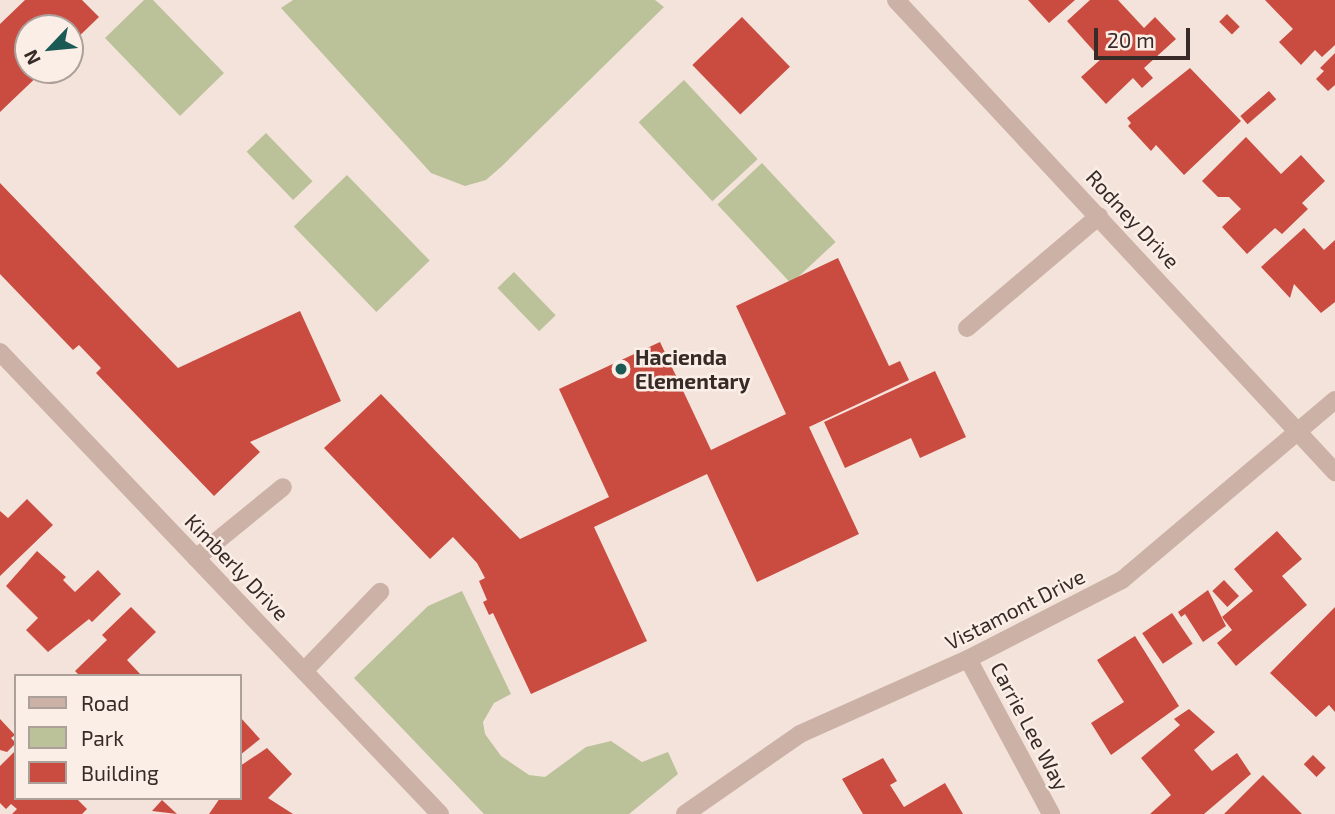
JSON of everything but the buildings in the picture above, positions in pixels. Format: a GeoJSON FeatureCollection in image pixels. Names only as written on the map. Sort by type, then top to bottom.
{"type":"FeatureCollection","features":[{"type":"Feature","properties":{"kind":"street","name":"Rodney Drive"},"geometry":{"type":"LineString","coordinates":[[896,0],[1335,472]]}},
{"type":"Feature","properties":{"kind":"street"},"geometry":{"type":"LineString","coordinates":[[967,328],[1099,216]]}},
{"type":"Feature","properties":{"kind":"street","name":"Kimberly Drive"},"geometry":{"type":"LineString","coordinates":[[0,352],[440,814]]}},
{"type":"Feature","properties":{"kind":"street","name":"Vistamont Drive"},"geometry":{"type":"LineString","coordinates":[[685,814],[800,734],[968,659],[1122,580],[1301,433],[1335,400]]}},
{"type":"Feature","properties":{"kind":"street"},"geometry":{"type":"LineString","coordinates":[[196,558],[284,487]]}},
{"type":"Feature","properties":{"kind":"street"},"geometry":{"type":"LineString","coordinates":[[304,671],[380,592]]}},
{"type":"Feature","properties":{"kind":"street","name":"Carrie Lee Way"},"geometry":{"type":"LineString","coordinates":[[968,659],[1051,814]]}},
{"type":"Feature","properties":{"kind":"green space"},"geometry":{"type":"Polygon","coordinates":[[[144,0],[153,0],[224,73],[180,116],[105,38],[144,0]]]}},
{"type":"Feature","properties":{"kind":"green space"},"geometry":{"type":"Polygon","coordinates":[[[293,0],[655,0],[664,7],[502,166],[486,180],[465,186],[431,173],[281,8],[293,0]]]}},
{"type":"Feature","properties":{"kind":"green space"},"geometry":{"type":"Polygon","coordinates":[[[684,80],[758,159],[712,201],[639,122],[684,80]]]}},
{"type":"Feature","properties":{"kind":"green space"},"geometry":{"type":"Polygon","coordinates":[[[266,133],[313,181],[293,200],[247,152],[266,133]]]}},
{"type":"Feature","properties":{"kind":"green space"},"geometry":{"type":"Polygon","coordinates":[[[762,163],[836,242],[791,284],[717,205],[762,163]]]}},
{"type":"Feature","properties":{"kind":"green space"},"geometry":{"type":"Polygon","coordinates":[[[347,175],[430,261],[376,312],[294,226],[347,175]]]}},
{"type":"Feature","properties":{"kind":"green space"},"geometry":{"type":"Polygon","coordinates":[[[514,272],[556,315],[539,331],[497,288],[514,272]]]}},
{"type":"Feature","properties":{"kind":"green space"},"geometry":{"type":"Polygon","coordinates":[[[462,591],[511,694],[494,703],[483,722],[485,734],[501,756],[529,775],[545,777],[586,747],[611,741],[642,762],[668,752],[678,774],[629,814],[484,814],[354,678],[428,606],[462,591]]]}},
{"type":"Feature","properties":{"kind":"place","name":"Hacienda Elementary"},"geometry":{"type":"Point","coordinates":[621,369]}}]}
